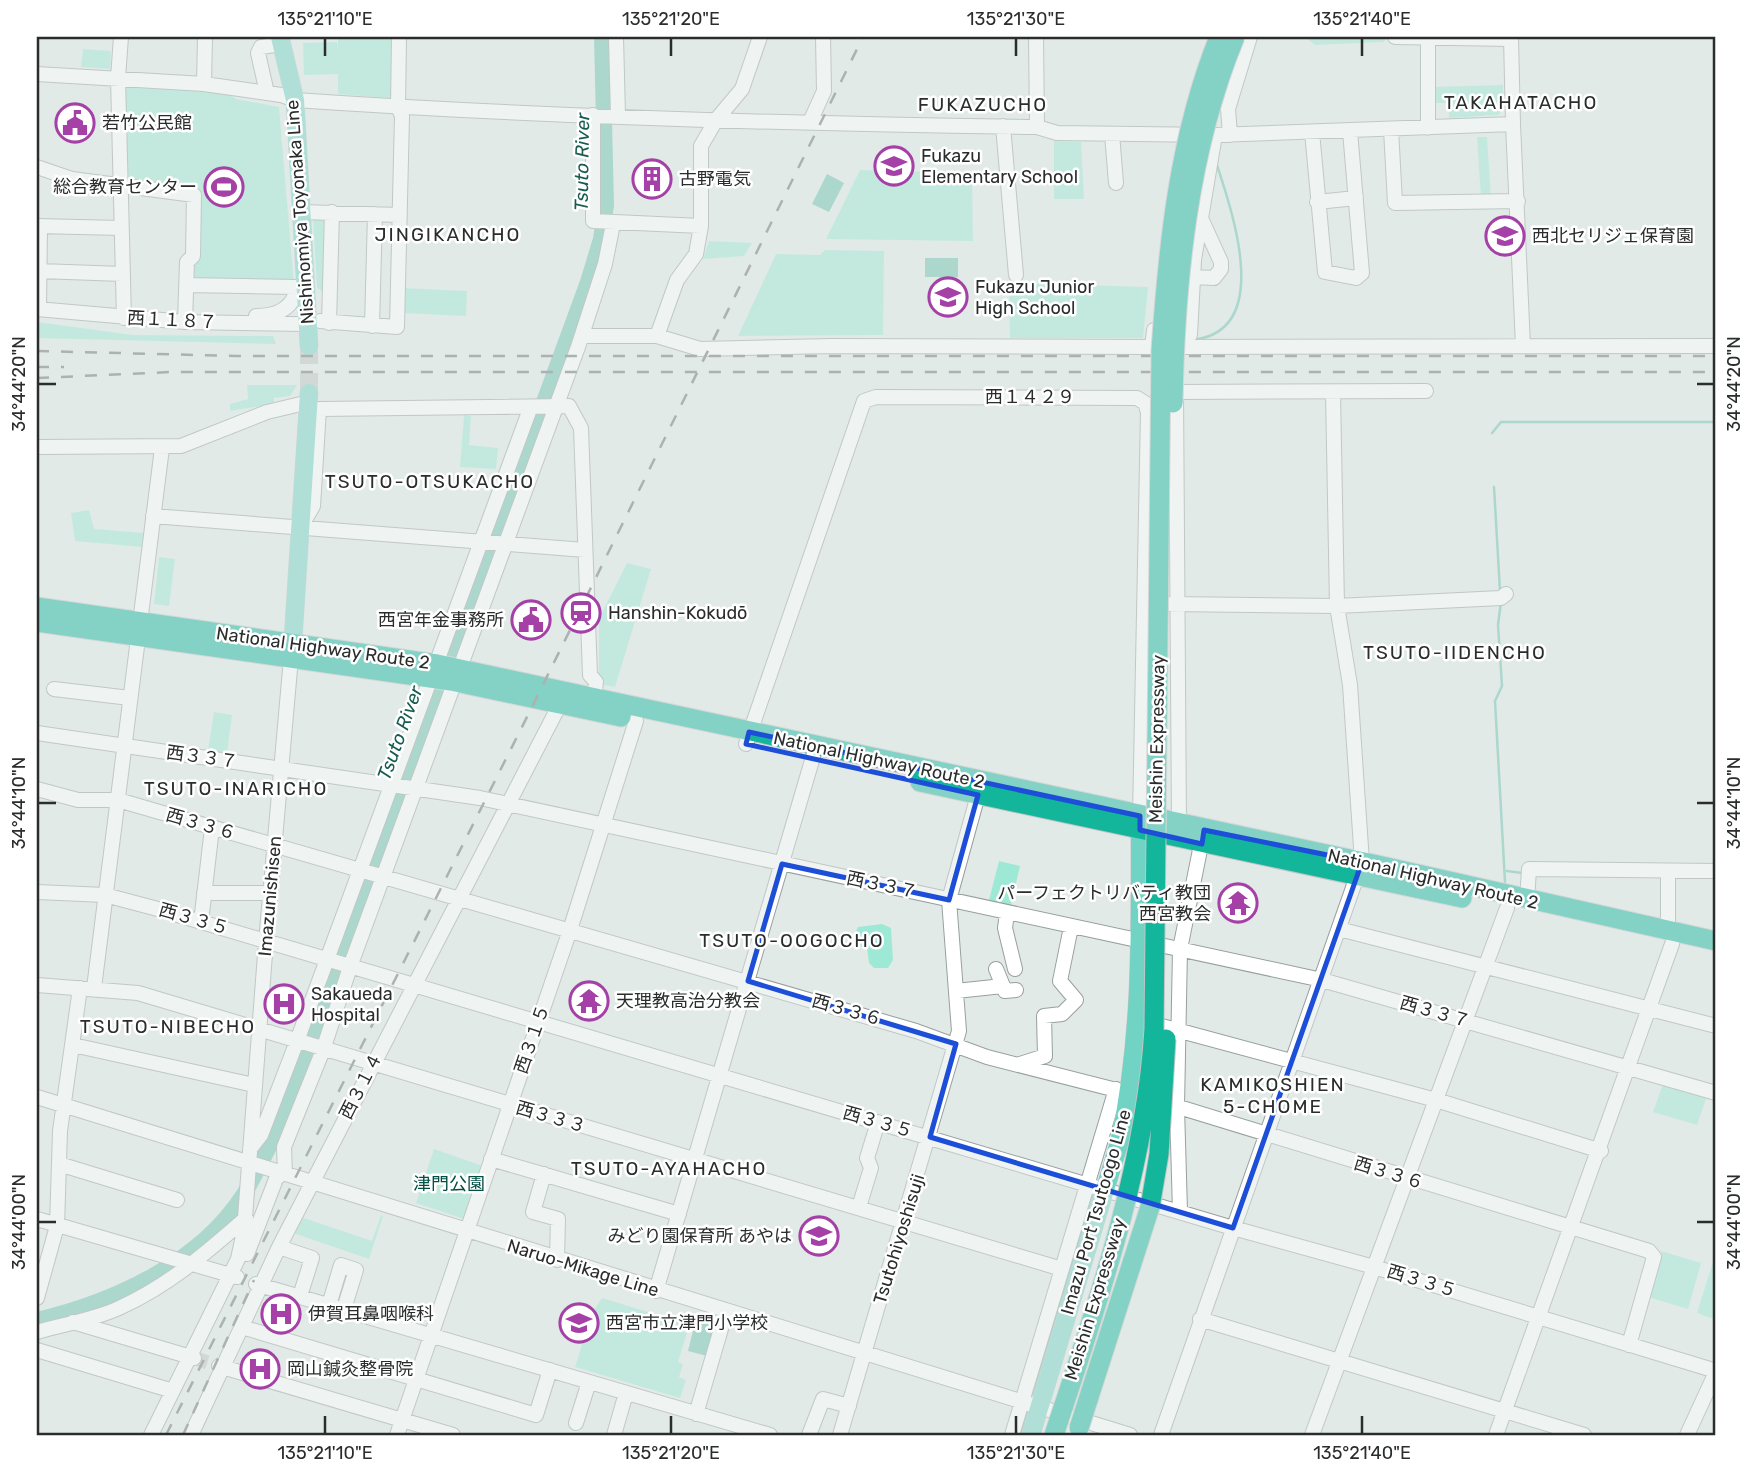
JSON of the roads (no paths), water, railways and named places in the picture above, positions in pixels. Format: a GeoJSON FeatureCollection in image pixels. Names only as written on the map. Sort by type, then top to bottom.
{"type":"FeatureCollection","features":[{"type":"Feature","properties":{"kind":"highway","name":"Meishin Expressway"},"geometry":{"type":"LineString","coordinates":[[1054,1435],[1137,1160],[1149,1098],[1154,1029],[1163,312],[1169,249],[1185,153],[1219,37]]}},
{"type":"Feature","properties":{"kind":"highway","name":"Meishin Expressway"},"geometry":{"type":"LineString","coordinates":[[1076,1435],[1092,1393],[1146,1219],[1159,1154],[1166,1043],[1176,323],[1183,253],[1202,141],[1234,37]]}},
{"type":"Feature","properties":{"kind":"highway","name":"National Highway Route 2"},"geometry":{"type":"LineString","coordinates":[[37,607],[139,629],[445,673],[594,698],[813,757],[978,795],[1140,823],[1179,825],[1203,837]]}},
{"type":"Feature","properties":{"kind":"highway","name":"National Highway Route 2"},"geometry":{"type":"LineString","coordinates":[[37,622],[139,629]]}},
{"type":"Feature","properties":{"kind":"highway","name":"National Highway Route 2"},"geometry":{"type":"LineString","coordinates":[[445,673],[636,721],[748,738],[1203,837],[1527,901],[1670,938],[1716,954]]}},
{"type":"Feature","properties":{"kind":"highway","name":"National Highway Route 2"},"geometry":{"type":"LineString","coordinates":[[1359,869],[1507,908],[1670,938],[1716,941]]}},
{"type":"Feature","properties":{"kind":"main road","name":"Nishinomiya Toyonaka Line"},"geometry":{"type":"LineString","coordinates":[[281,40],[295,100],[300,212],[319,323],[309,346]]}},
{"type":"Feature","properties":{"kind":"main road"},"geometry":{"type":"LineString","coordinates":[[292,651],[312,401]]}},
{"type":"Feature","properties":{"kind":"main road","name":"Imazu Port Tsutoogo Line"},"geometry":{"type":"LineString","coordinates":[[1031,1435],[1031,1403],[1123,1091],[1139,1020],[1140,823]]}},
{"type":"Feature","properties":{"kind":"street"},"geometry":{"type":"LineString","coordinates":[[121,37],[118,78],[124,318]]}},
{"type":"Feature","properties":{"kind":"street"},"geometry":{"type":"LineString","coordinates":[[204,84],[205,37]]}},
{"type":"Feature","properties":{"kind":"street"},"geometry":{"type":"LineString","coordinates":[[375,214],[372,326],[397,327],[402,116],[398,107],[399,37]]}},
{"type":"Feature","properties":{"kind":"street"},"geometry":{"type":"LineString","coordinates":[[616,37],[593,221],[701,226]]}},
{"type":"Feature","properties":{"kind":"street"},"geometry":{"type":"LineString","coordinates":[[657,336],[677,280],[696,254],[701,226],[701,146],[716,120],[742,89],[760,37]]}},
{"type":"Feature","properties":{"kind":"street"},"geometry":{"type":"LineString","coordinates":[[810,122],[824,91],[823,37]]}},
{"type":"Feature","properties":{"kind":"street"},"geometry":{"type":"LineString","coordinates":[[1036,37],[1037,127]]}},
{"type":"Feature","properties":{"kind":"street"},"geometry":{"type":"LineString","coordinates":[[1230,135],[1228,109],[1250,37]]}},
{"type":"Feature","properties":{"kind":"street"},"geometry":{"type":"LineString","coordinates":[[1395,37],[1510,38],[1523,346]]}},
{"type":"Feature","properties":{"kind":"street"},"geometry":{"type":"LineString","coordinates":[[1428,38],[1428,128]]}},
{"type":"Feature","properties":{"kind":"street"},"geometry":{"type":"LineString","coordinates":[[267,93],[258,53],[261,47],[281,40]]}},
{"type":"Feature","properties":{"kind":"street"},"geometry":{"type":"LineString","coordinates":[[37,74],[204,84],[295,100],[398,107],[716,120],[1037,127],[1057,133],[1182,136],[1513,124]]}},
{"type":"Feature","properties":{"kind":"street"},"geometry":{"type":"LineString","coordinates":[[1003,126],[1016,275]]}},
{"type":"Feature","properties":{"kind":"street"},"geometry":{"type":"LineString","coordinates":[[1391,130],[1395,203],[1518,201]]}},
{"type":"Feature","properties":{"kind":"street"},"geometry":{"type":"LineString","coordinates":[[1312,132],[1325,272],[1356,278],[1362,273],[1350,131]]}},
{"type":"Feature","properties":{"kind":"street"},"geometry":{"type":"LineString","coordinates":[[1112,134],[1116,183]]}},
{"type":"Feature","properties":{"kind":"street"},"geometry":{"type":"LineString","coordinates":[[1215,135],[1200,215],[1184,347],[1716,346]]}},
{"type":"Feature","properties":{"kind":"street"},"geometry":{"type":"LineString","coordinates":[[580,341],[657,336],[700,349],[832,345],[1152,347],[1160,258],[1182,136]]}},
{"type":"Feature","properties":{"kind":"street"},"geometry":{"type":"LineString","coordinates":[[37,167],[72,179],[194,195],[193,256],[187,262],[186,285],[185,318],[272,315],[292,302],[297,287],[186,285]]}},
{"type":"Feature","properties":{"kind":"street"},"geometry":{"type":"LineString","coordinates":[[1317,202],[1356,198]]}},
{"type":"Feature","properties":{"kind":"street"},"geometry":{"type":"LineString","coordinates":[[300,212],[400,215]]}},
{"type":"Feature","properties":{"kind":"street"},"geometry":{"type":"LineString","coordinates":[[319,323],[332,212]]}},
{"type":"Feature","properties":{"kind":"street"},"geometry":{"type":"LineString","coordinates":[[1193,277],[1214,278],[1221,269],[1221,262],[1200,215]]}},
{"type":"Feature","properties":{"kind":"street"},"geometry":{"type":"LineString","coordinates":[[238,1259],[245,1259],[279,1172],[284,1147],[323,1050],[351,964],[385,876],[404,788],[493,543],[552,406],[564,386],[605,264],[613,224]]}},
{"type":"Feature","properties":{"kind":"street"},"geometry":{"type":"LineString","coordinates":[[38,309],[38,226],[121,228]]}},
{"type":"Feature","properties":{"kind":"street"},"geometry":{"type":"LineString","coordinates":[[39,271],[123,274]]}},
{"type":"Feature","properties":{"kind":"street","name":"西１１８７"},"geometry":{"type":"LineString","coordinates":[[38,309],[124,318],[372,326]]}},
{"type":"Feature","properties":{"kind":"street"},"geometry":{"type":"LineString","coordinates":[[1154,335],[1187,335]]}},
{"type":"Feature","properties":{"kind":"street"},"geometry":{"type":"LineString","coordinates":[[1179,825],[1176,392],[1426,391]]}},
{"type":"Feature","properties":{"kind":"street"},"geometry":{"type":"LineString","coordinates":[[1161,1435],[1199,1319],[1268,1135],[1359,869],[1350,685],[1337,606],[1333,392]]}},
{"type":"Feature","properties":{"kind":"street","name":"西１４２９"},"geometry":{"type":"LineString","coordinates":[[748,738],[859,409],[871,397],[1137,398],[1145,403],[1148,411],[1140,823]]}},
{"type":"Feature","properties":{"kind":"street"},"geometry":{"type":"LineString","coordinates":[[37,447],[181,446],[267,412],[312,401],[531,409],[569,406],[581,428],[590,675],[596,682],[594,698]]}},
{"type":"Feature","properties":{"kind":"street"},"geometry":{"type":"LineString","coordinates":[[250,1162],[299,1042],[360,870],[404,788],[493,543],[531,409]]}},
{"type":"Feature","properties":{"kind":"street"},"geometry":{"type":"LineString","coordinates":[[212,435],[230,435],[279,416],[299,417],[303,426],[297,506],[303,525]]}},
{"type":"Feature","properties":{"kind":"street"},"geometry":{"type":"LineString","coordinates":[[37,1298],[57,1226],[64,1105],[73,1045],[106,895],[162,448]]}},
{"type":"Feature","properties":{"kind":"street"},"geometry":{"type":"LineString","coordinates":[[153,516],[303,525],[586,550]]}},
{"type":"Feature","properties":{"kind":"street"},"geometry":{"type":"LineString","coordinates":[[1144,604],[1337,606],[1501,598],[1506,594]]}},
{"type":"Feature","properties":{"kind":"street","name":"Imazunishisen"},"geometry":{"type":"LineString","coordinates":[[246,1213],[254,1085],[292,651]]}},
{"type":"Feature","properties":{"kind":"street"},"geometry":{"type":"LineString","coordinates":[[54,689],[130,698]]}},
{"type":"Feature","properties":{"kind":"street","name":"西３１４"},"geometry":{"type":"LineString","coordinates":[[191,1435],[242,1327],[259,1284],[412,984],[508,807],[560,704]]}},
{"type":"Feature","properties":{"kind":"street","name":"西３１５"},"geometry":{"type":"LineString","coordinates":[[397,1435],[429,1335],[570,930],[636,721]]}},
{"type":"Feature","properties":{"kind":"street","name":"西３３７"},"geometry":{"type":"LineString","coordinates":[[37,733],[480,798],[508,807],[604,825],[1322,980],[1716,1093]]}},
{"type":"Feature","properties":{"kind":"street"},"geometry":{"type":"LineString","coordinates":[[656,1291],[813,757]]}},
{"type":"Feature","properties":{"kind":"street","name":"西３３６"},"geometry":{"type":"LineString","coordinates":[[37,789],[78,800],[118,800],[459,897],[956,1044],[987,1057],[1177,1107],[1649,1251],[1654,1257],[1629,1345]]}},
{"type":"Feature","properties":{"kind":"street","name":"Tsutohiyoshisuji"},"geometry":{"type":"LineString","coordinates":[[841,1435],[959,1031],[949,900],[978,795]]}},
{"type":"Feature","properties":{"kind":"street"},"geometry":{"type":"LineString","coordinates":[[201,922],[212,828]]}},
{"type":"Feature","properties":{"kind":"street"},"geometry":{"type":"LineString","coordinates":[[1180,1212],[1177,1107],[1180,949],[1203,837]]}},
{"type":"Feature","properties":{"kind":"street"},"geometry":{"type":"LineString","coordinates":[[1527,901],[1529,869],[1716,870]]}},
{"type":"Feature","properties":{"kind":"street"},"geometry":{"type":"LineString","coordinates":[[1496,1435],[1601,1151],[1649,1011],[1670,938],[1668,871]]}},
{"type":"Feature","properties":{"kind":"street","name":"西３３５"},"geometry":{"type":"LineString","coordinates":[[37,892],[106,895],[351,964],[1233,1228],[1374,1267],[1716,1372]]}},
{"type":"Feature","properties":{"kind":"street"},"geometry":{"type":"LineString","coordinates":[[204,893],[270,893]]}},
{"type":"Feature","properties":{"kind":"street"},"geometry":{"type":"LineString","coordinates":[[1312,1435],[1507,908]]}},
{"type":"Feature","properties":{"kind":"street"},"geometry":{"type":"LineString","coordinates":[[1007,913],[1005,928],[1016,963]]}},
{"type":"Feature","properties":{"kind":"street"},"geometry":{"type":"LineString","coordinates":[[1020,1064],[1045,1056],[1044,1016],[1062,1014],[1076,1000],[1060,981],[1071,927]]}},
{"type":"Feature","properties":{"kind":"street"},"geometry":{"type":"LineString","coordinates":[[1339,929],[1649,1011],[1716,1026]]}},
{"type":"Feature","properties":{"kind":"street"},"geometry":{"type":"LineString","coordinates":[[956,991],[1009,988],[996,969]]}},
{"type":"Feature","properties":{"kind":"street","name":"西３３３"},"geometry":{"type":"LineString","coordinates":[[37,985],[138,993],[1062,1269]]}},
{"type":"Feature","properties":{"kind":"street"},"geometry":{"type":"LineString","coordinates":[[1139,1020],[1436,1100],[1601,1151]]}},
{"type":"Feature","properties":{"kind":"street"},"geometry":{"type":"LineString","coordinates":[[73,1045],[254,1085]]}},
{"type":"Feature","properties":{"kind":"street","name":"Naruo-Mikage Line"},"geometry":{"type":"LineString","coordinates":[[37,1097],[656,1291],[1031,1403],[1107,1432],[1130,1435]]}},
{"type":"Feature","properties":{"kind":"street"},"geometry":{"type":"LineString","coordinates":[[859,1207],[871,1167],[867,1158],[878,1122]]}},
{"type":"Feature","properties":{"kind":"street"},"geometry":{"type":"LineString","coordinates":[[491,1159],[678,1214]]}},
{"type":"Feature","properties":{"kind":"street"},"geometry":{"type":"LineString","coordinates":[[59,1164],[177,1200]]}},
{"type":"Feature","properties":{"kind":"street"},"geometry":{"type":"LineString","coordinates":[[544,1174],[533,1212],[558,1219],[556,1260]]}},
{"type":"Feature","properties":{"kind":"street"},"geometry":{"type":"LineString","coordinates":[[1013,1435],[1031,1403],[1062,1269],[1095,1187]]}},
{"type":"Feature","properties":{"kind":"street"},"geometry":{"type":"LineString","coordinates":[[151,1435],[234,1276],[246,1213]]}},
{"type":"Feature","properties":{"kind":"street"},"geometry":{"type":"LineString","coordinates":[[37,1329],[118,1309],[192,1264],[246,1213]]}},
{"type":"Feature","properties":{"kind":"street"},"geometry":{"type":"LineString","coordinates":[[37,1219],[234,1276]]}},
{"type":"Feature","properties":{"kind":"street"},"geometry":{"type":"LineString","coordinates":[[279,1247],[312,1258],[300,1296]]}},
{"type":"Feature","properties":{"kind":"street"},"geometry":{"type":"LineString","coordinates":[[329,1305],[341,1265],[356,1270],[344,1310]]}},
{"type":"Feature","properties":{"kind":"street"},"geometry":{"type":"LineString","coordinates":[[259,1284],[770,1435]]}},
{"type":"Feature","properties":{"kind":"street"},"geometry":{"type":"LineString","coordinates":[[696,1414],[726,1312]]}},
{"type":"Feature","properties":{"kind":"street"},"geometry":{"type":"LineString","coordinates":[[1199,1319],[1584,1435]]}},
{"type":"Feature","properties":{"kind":"street"},"geometry":{"type":"LineString","coordinates":[[73,1322],[192,1358]]}},
{"type":"Feature","properties":{"kind":"street"},"geometry":{"type":"LineString","coordinates":[[242,1327],[536,1415],[550,1370]]}},
{"type":"Feature","properties":{"kind":"street"},"geometry":{"type":"LineString","coordinates":[[37,1350],[173,1391]]}},
{"type":"Feature","properties":{"kind":"street"},"geometry":{"type":"LineString","coordinates":[[222,1367],[453,1435]]}},
{"type":"Feature","properties":{"kind":"street"},"geometry":{"type":"LineString","coordinates":[[1687,1435],[1716,1372]]}},
{"type":"Feature","properties":{"kind":"street"},"geometry":{"type":"LineString","coordinates":[[576,1423],[589,1382]]}},
{"type":"Feature","properties":{"kind":"street"},"geometry":{"type":"LineString","coordinates":[[614,1435],[626,1393]]}},
{"type":"Feature","properties":{"kind":"street"},"geometry":{"type":"LineString","coordinates":[[809,1435],[823,1399],[849,1406]]}},
{"type":"Feature","properties":{"kind":"waterway","name":"Tsuto River"},"geometry":{"type":"LineString","coordinates":[[37,1320],[124,1290],[153,1276],[204,1240],[226,1218],[244,1194],[274,1137],[588,282],[601,239],[606,205],[602,37]]}},
{"type":"Feature","properties":{"kind":"waterway"},"geometry":{"type":"LineString","coordinates":[[1191,340],[1217,332],[1233,316],[1240,294],[1241,267],[1237,238],[1216,162]]}},
{"type":"Feature","properties":{"kind":"waterway"},"geometry":{"type":"LineString","coordinates":[[1492,433],[1501,422],[1716,422]]}},
{"type":"Feature","properties":{"kind":"waterway"},"geometry":{"type":"LineString","coordinates":[[1494,487],[1500,591]]}},
{"type":"Feature","properties":{"kind":"waterway"},"geometry":{"type":"LineString","coordinates":[[1501,602],[1498,625],[1502,686],[1495,701],[1505,882]]}},
{"type":"Feature","properties":{"kind":"waterway"},"geometry":{"type":"LineString","coordinates":[[1507,871],[1522,873]]}},
{"type":"Feature","properties":{"kind":"waterway"},"geometry":{"type":"LineString","coordinates":[[1035,1388],[1090,1200]]}},
{"type":"Feature","properties":{"kind":"waterway"},"geometry":{"type":"LineString","coordinates":[[1021,1435],[1027,1413]]}},
{"type":"Feature","properties":{"kind":"tunnel"},"geometry":{"type":"LineString","coordinates":[[309,346],[309,393]]}},
{"type":"Feature","properties":{"kind":"tunnel"},"geometry":{"type":"LineString","coordinates":[[194,1358],[219,1366]]}},
{"type":"Feature","properties":{"kind":"railway"},"geometry":{"type":"LineString","coordinates":[[166,1435],[529,713],[863,37]]}},
{"type":"Feature","properties":{"kind":"railway"},"geometry":{"type":"LineString","coordinates":[[37,351],[236,356],[1716,356]]}},
{"type":"Feature","properties":{"kind":"railway"},"geometry":{"type":"LineString","coordinates":[[37,367],[64,367]]}},
{"type":"Feature","properties":{"kind":"railway"},"geometry":{"type":"LineString","coordinates":[[37,378],[171,372],[1716,372]]}},
{"type":"Feature","properties":{"kind":"railway"},"geometry":{"type":"LineString","coordinates":[[183,1435],[254,1280]]}},
{"type":"Feature","properties":{"kind":"place","name":"若竹公民館"},"geometry":{"type":"Point","coordinates":[75,123]}},
{"type":"Feature","properties":{"kind":"place","name":"Fukazu Elementary School"},"geometry":{"type":"Point","coordinates":[894,166]}},
{"type":"Feature","properties":{"kind":"place","name":"古野電気"},"geometry":{"type":"Point","coordinates":[652,179]}},
{"type":"Feature","properties":{"kind":"place","name":"総合教育センター"},"geometry":{"type":"Point","coordinates":[224,187]}},
{"type":"Feature","properties":{"kind":"place","name":"西北セリジェ保育園"},"geometry":{"type":"Point","coordinates":[1505,236]}},
{"type":"Feature","properties":{"kind":"place","name":"Fukazu Junior High School"},"geometry":{"type":"Point","coordinates":[948,297]}},
{"type":"Feature","properties":{"kind":"place","name":"Hanshin-Kokudō"},"geometry":{"type":"Point","coordinates":[581,613]}},
{"type":"Feature","properties":{"kind":"place","name":"西宮年金事務所"},"geometry":{"type":"Point","coordinates":[531,620]}},
{"type":"Feature","properties":{"kind":"place","name":"パーフェクトリバティ教団 西宮教会"},"geometry":{"type":"Point","coordinates":[1238,903]}},
{"type":"Feature","properties":{"kind":"place","name":"天理教高治分教会"},"geometry":{"type":"Point","coordinates":[589,1001]}},
{"type":"Feature","properties":{"kind":"place","name":"Sakaueda Hospital"},"geometry":{"type":"Point","coordinates":[284,1004]}},
{"type":"Feature","properties":{"kind":"place","name":"みどり園保育所 あやは"},"geometry":{"type":"Point","coordinates":[819,1236]}},
{"type":"Feature","properties":{"kind":"place","name":"伊賀耳鼻咽喉科"},"geometry":{"type":"Point","coordinates":[281,1314]}},
{"type":"Feature","properties":{"kind":"place","name":"西宮市立津門小学校"},"geometry":{"type":"Point","coordinates":[579,1323]}},
{"type":"Feature","properties":{"kind":"place","name":"岡山鍼灸整骨院"},"geometry":{"type":"Point","coordinates":[260,1369]}},
{"type":"Feature","properties":{"kind":"district","name":"TAKAHATACHO"},"geometry":{"type":"Point","coordinates":[1521,102]}},
{"type":"Feature","properties":{"kind":"district","name":"FUKAZUCHO"},"geometry":{"type":"Point","coordinates":[983,104]}},
{"type":"Feature","properties":{"kind":"district","name":"JINGIKANCHO"},"geometry":{"type":"Point","coordinates":[448,234]}},
{"type":"Feature","properties":{"kind":"district","name":"TSUTO-OTSUKACHO"},"geometry":{"type":"Point","coordinates":[430,481]}},
{"type":"Feature","properties":{"kind":"district","name":"TSUTO-IIDENCHO"},"geometry":{"type":"Point","coordinates":[1455,652]}},
{"type":"Feature","properties":{"kind":"district","name":"TSUTO-INARICHO"},"geometry":{"type":"Point","coordinates":[236,788]}},
{"type":"Feature","properties":{"kind":"district","name":"TSUTO-OOGOCHO"},"geometry":{"type":"Point","coordinates":[792,940]}},
{"type":"Feature","properties":{"kind":"district","name":"TSUTO-NIBECHO"},"geometry":{"type":"Point","coordinates":[168,1026]}},
{"type":"Feature","properties":{"kind":"district","name":"KAMIKOSHIEN 5-CHOME"},"geometry":{"type":"Point","coordinates":[1273,1095]}},
{"type":"Feature","properties":{"kind":"district","name":"TSUTO-AYAHACHO"},"geometry":{"type":"Point","coordinates":[669,1168]}},
{"type":"Feature","properties":{"kind":"park label","name":"津門公園"},"geometry":{"type":"Point","coordinates":[449,1184]}}]}
